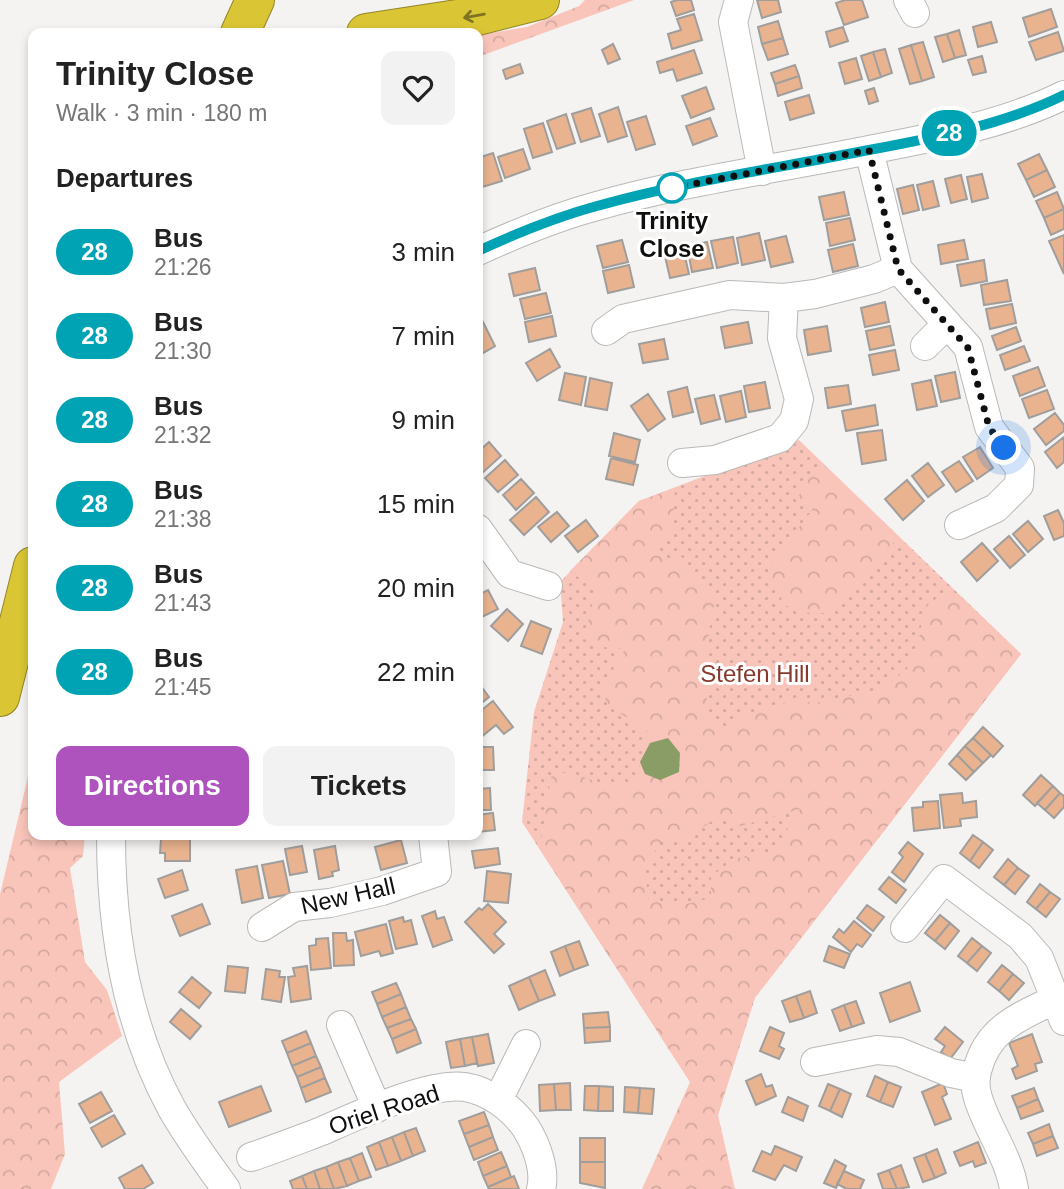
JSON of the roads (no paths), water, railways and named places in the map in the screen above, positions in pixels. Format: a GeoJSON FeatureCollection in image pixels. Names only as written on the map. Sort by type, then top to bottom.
{"type":"FeatureCollection","features":[{"type":"Feature","properties":{"kind":"highway"},"geometry":{"type":"LineString","coordinates":[[242,28],[256,0]]}},
{"type":"Feature","properties":{"kind":"highway"},"geometry":{"type":"LineString","coordinates":[[399,28],[477,16],[540,0]]}},
{"type":"Feature","properties":{"kind":"highway"},"geometry":{"type":"LineString","coordinates":[[0,697],[28,586]]}},
{"type":"Feature","properties":{"kind":"street"},"geometry":{"type":"LineString","coordinates":[[739,0],[733,22],[762,171]]}},
{"type":"Feature","properties":{"kind":"street"},"geometry":{"type":"LineString","coordinates":[[483,249],[529,228],[597,206],[680,186],[869,150],[1061,105]]}},
{"type":"Feature","properties":{"kind":"street"},"geometry":{"type":"LineString","coordinates":[[869,150],[898,269],[968,348],[989,427],[1020,468],[1019,485],[996,508],[959,525]]}},
{"type":"Feature","properties":{"kind":"street"},"geometry":{"type":"LineString","coordinates":[[606,331],[623,319],[730,295],[784,298],[815,294],[874,279],[898,269]]}},
{"type":"Feature","properties":{"kind":"street"},"geometry":{"type":"LineString","coordinates":[[682,463],[715,460],[780,438],[794,421],[799,399],[782,338],[784,298]]}},
{"type":"Feature","properties":{"kind":"street"},"geometry":{"type":"LineString","coordinates":[[925,346],[947,324]]}},
{"type":"Feature","properties":{"kind":"street"},"geometry":{"type":"LineString","coordinates":[[483,536],[510,574],[548,586]]}},
{"type":"Feature","properties":{"kind":"street"},"geometry":{"type":"LineString","coordinates":[[111,840],[113,911],[128,995],[149,1060],[172,1109],[226,1189]]}},
{"type":"Feature","properties":{"kind":"street","name":"New Hall"},"geometry":{"type":"LineString","coordinates":[[262,928],[294,906],[330,903],[382,891],[437,872],[434,840]]}},
{"type":"Feature","properties":{"kind":"street"},"geometry":{"type":"LineString","coordinates":[[905,928],[944,879],[1020,936],[1039,958],[1059,1011],[1021,1016],[997,1032],[981,1055],[976,1078],[977,1096],[1005,1187]]}},
{"type":"Feature","properties":{"kind":"street"},"geometry":{"type":"LineString","coordinates":[[341,1025],[377,1108]]}},
{"type":"Feature","properties":{"kind":"street"},"geometry":{"type":"LineString","coordinates":[[498,1100],[526,1044]]}},
{"type":"Feature","properties":{"kind":"street"},"geometry":{"type":"LineString","coordinates":[[815,1062],[877,1050],[899,1052],[951,1073],[976,1078]]}},
{"type":"Feature","properties":{"kind":"street","name":"Oriel Road"},"geometry":{"type":"LineString","coordinates":[[251,1157],[430,1090],[464,1087],[498,1100],[520,1120],[533,1139],[543,1180],[541,1189]]}},
{"type":"Feature","properties":{"kind":"place","name":"Trinity Close"},"geometry":{"type":"Point","coordinates":[672,188]}},
{"type":"Feature","properties":{"kind":"park label","name":"Stefen Hill"},"geometry":{"type":"Point","coordinates":[755,674]}}]}
